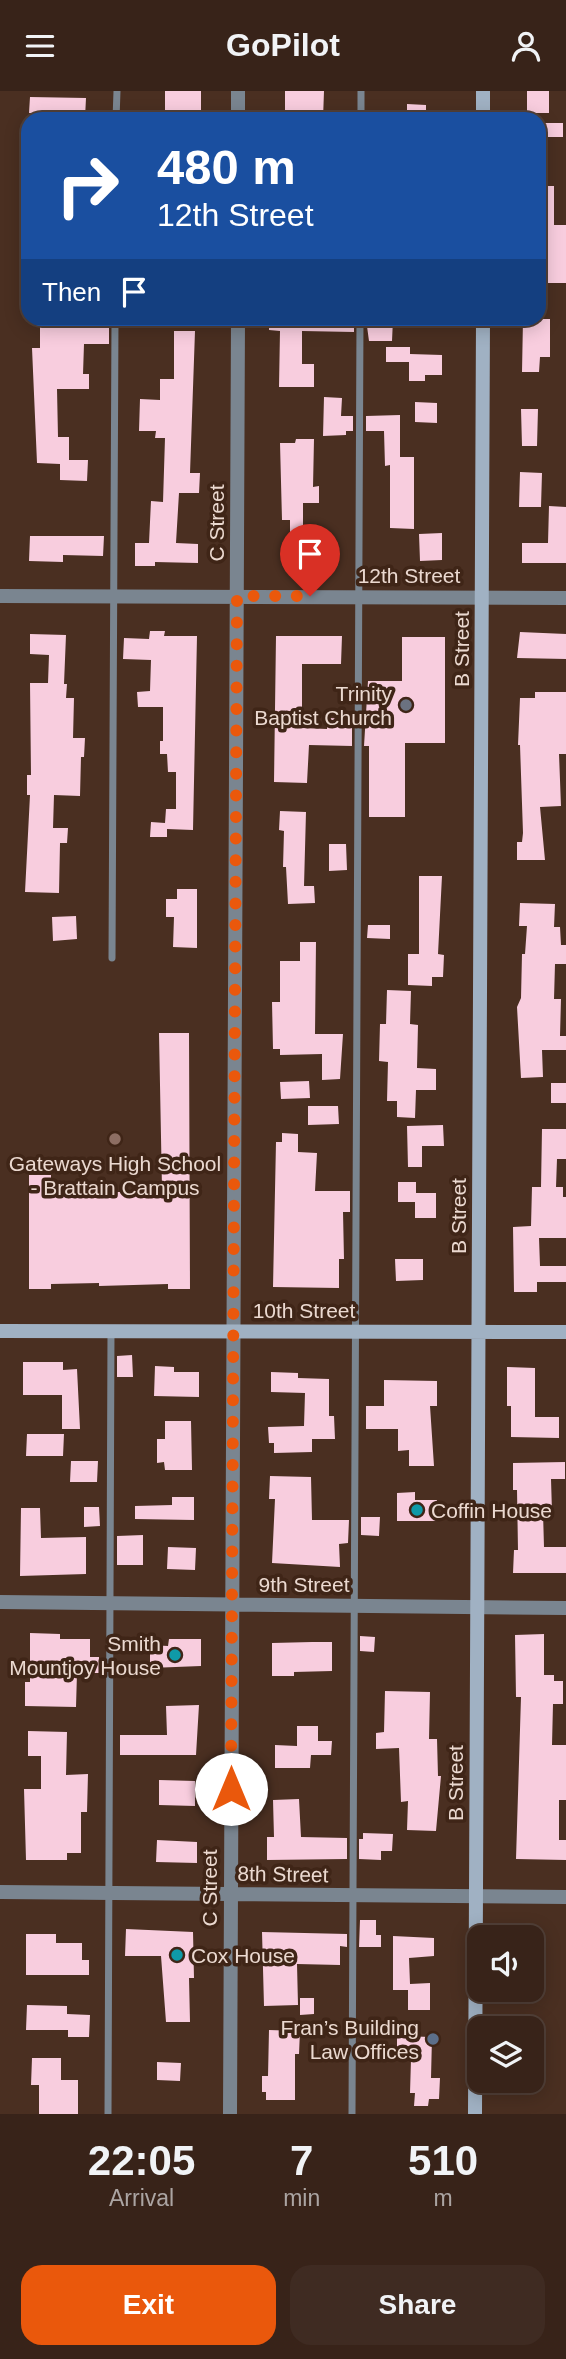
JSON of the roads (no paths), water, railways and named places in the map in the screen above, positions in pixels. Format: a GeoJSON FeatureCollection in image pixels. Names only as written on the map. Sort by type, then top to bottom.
{"type":"FeatureCollection","features":[{"type":"Feature","properties":{"kind":"street"},"geometry":{"type":"LineString","coordinates":[[238,91],[238,112]]}},
{"type":"Feature","properties":{"kind":"street"},"geometry":{"type":"LineString","coordinates":[[483,91],[483,112]]}},
{"type":"Feature","properties":{"kind":"street","name":"C Street"},"geometry":{"type":"LineString","coordinates":[[230,2114],[238,326]]}},
{"type":"Feature","properties":{"kind":"street","name":"B Street"},"geometry":{"type":"LineString","coordinates":[[475,2114],[483,326]]}},
{"type":"Feature","properties":{"kind":"street","name":"12th Street"},"geometry":{"type":"LineString","coordinates":[[0,597],[566,598]]}},
{"type":"Feature","properties":{"kind":"street","name":"10th Street"},"geometry":{"type":"LineString","coordinates":[[0,1331],[566,1332]]}},
{"type":"Feature","properties":{"kind":"street","name":"9th Street"},"geometry":{"type":"LineString","coordinates":[[0,1602],[566,1608]]}},
{"type":"Feature","properties":{"kind":"street","name":"8th Street"},"geometry":{"type":"LineString","coordinates":[[0,1892],[566,1897]]}},
{"type":"Feature","properties":{"kind":"lane"},"geometry":{"type":"LineString","coordinates":[[116,112],[117,91]]}},
{"type":"Feature","properties":{"kind":"lane"},"geometry":{"type":"LineString","coordinates":[[361,91],[361,112]]}},
{"type":"Feature","properties":{"kind":"lane"},"geometry":{"type":"LineString","coordinates":[[112,958],[115,326]]}},
{"type":"Feature","properties":{"kind":"lane"},"geometry":{"type":"LineString","coordinates":[[352,2114],[360,326]]}},
{"type":"Feature","properties":{"kind":"lane"},"geometry":{"type":"LineString","coordinates":[[108,2114],[111,1331]]}},
{"type":"Feature","properties":{"kind":"place","name":"Trinity Baptist Church"},"geometry":{"type":"Point","coordinates":[406,705]}},
{"type":"Feature","properties":{"kind":"place","name":"Gateways High School - Brattain Campus"},"geometry":{"type":"Point","coordinates":[115,1139]}},
{"type":"Feature","properties":{"kind":"place","name":"Coffin House"},"geometry":{"type":"Point","coordinates":[417,1510]}},
{"type":"Feature","properties":{"kind":"place","name":"Smith Mountjoy House"},"geometry":{"type":"Point","coordinates":[175,1655]}},
{"type":"Feature","properties":{"kind":"place","name":"Cox House"},"geometry":{"type":"Point","coordinates":[177,1955]}},
{"type":"Feature","properties":{"kind":"place","name":"Fran’s Building Law Offices"},"geometry":{"type":"Point","coordinates":[433,2039]}}]}
